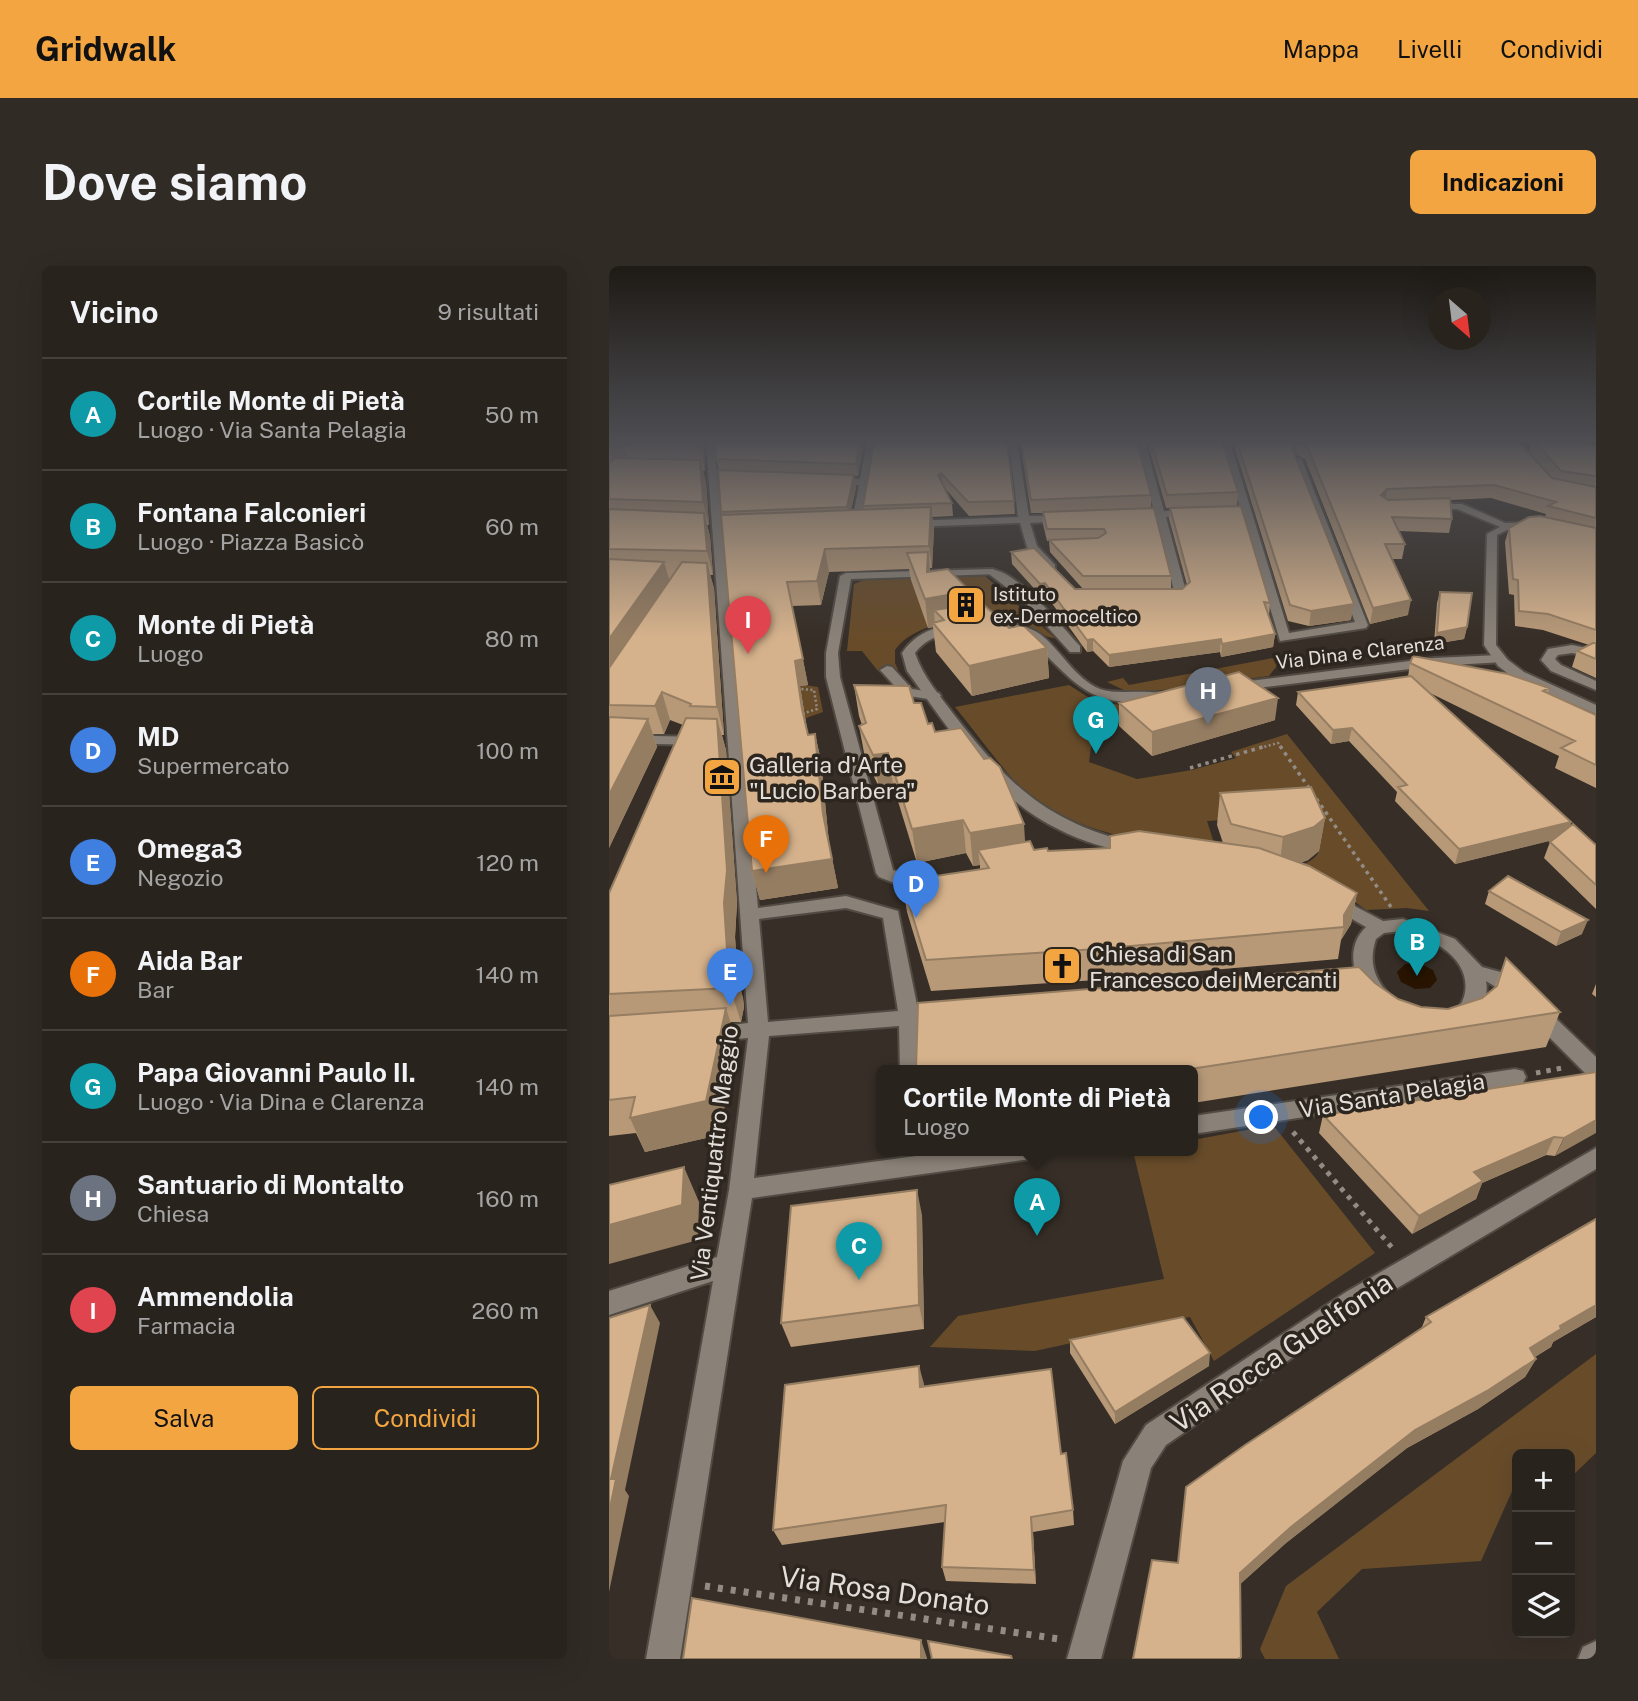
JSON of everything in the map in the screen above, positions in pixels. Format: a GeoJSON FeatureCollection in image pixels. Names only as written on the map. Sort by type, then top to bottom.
{"type":"FeatureCollection","features":[{"type":"Feature","properties":{"kind":"street","name":"Via Ventiquattro Maggio"},"geometry":{"type":"LineString","coordinates":[[663,1659],[741,1190],[759,1031],[749,915],[725,742],[714,582],[718,531],[716,507]]}},
{"type":"Feature","properties":{"kind":"street"},"geometry":{"type":"LineString","coordinates":[[856,526],[859,507]]}},
{"type":"Feature","properties":{"kind":"street"},"geometry":{"type":"LineString","coordinates":[[1022,507],[1032,547],[1061,577]]}},
{"type":"Feature","properties":{"kind":"street"},"geometry":{"type":"LineString","coordinates":[[1143,596],[1181,595],[1158,507]]}},
{"type":"Feature","properties":{"kind":"street"},"geometry":{"type":"LineString","coordinates":[[1246,507],[1284,638],[1362,625],[1316,507]]}},
{"type":"Feature","properties":{"kind":"street"},"geometry":{"type":"LineString","coordinates":[[1460,507],[1507,526]]}},
{"type":"Feature","properties":{"kind":"street"},"geometry":{"type":"LineString","coordinates":[[1119,516],[1247,511]]}},
{"type":"Feature","properties":{"kind":"street"},"geometry":{"type":"LineString","coordinates":[[893,525],[1079,518]]}},
{"type":"Feature","properties":{"kind":"street"},"geometry":{"type":"LineString","coordinates":[[842,527],[868,526]]}},
{"type":"Feature","properties":{"kind":"street"},"geometry":{"type":"LineString","coordinates":[[1552,526],[1507,526],[1496,530],[1490,540],[1490,645],[1499,659],[1519,675],[1596,710]]}},
{"type":"Feature","properties":{"kind":"street"},"geometry":{"type":"LineString","coordinates":[[1032,547],[1045,547]]}},
{"type":"Feature","properties":{"kind":"street"},"geometry":{"type":"LineString","coordinates":[[941,883],[915,884],[885,873],[833,677],[832,653],[846,576],[993,572],[1034,601],[1075,649]]}},
{"type":"Feature","properties":{"kind":"street"},"geometry":{"type":"LineString","coordinates":[[1150,852],[1123,847],[1080,833],[1039,812],[1017,796],[997,778],[909,665],[908,653],[933,633],[955,627],[982,624],[1008,626],[1028,633],[1081,683],[1095,692],[1132,699],[1179,694]]}},
{"type":"Feature","properties":{"kind":"street"},"geometry":{"type":"LineString","coordinates":[[1596,654],[1562,650],[1553,652],[1548,660],[1556,668],[1596,686]]}},
{"type":"Feature","properties":{"kind":"street","name":"Via Dina e Clarenza"},"geometry":{"type":"LineString","coordinates":[[1217,690],[1413,664],[1499,659]]}},
{"type":"Feature","properties":{"kind":"street"},"geometry":{"type":"LineString","coordinates":[[887,670],[908,692],[934,696]]}},
{"type":"Feature","properties":{"kind":"street"},"geometry":{"type":"LineString","coordinates":[[609,739],[725,742]]}},
{"type":"Feature","properties":{"kind":"street"},"geometry":{"type":"LineString","coordinates":[[1084,855],[1123,847]]}},
{"type":"Feature","properties":{"kind":"street"},"geometry":{"type":"LineString","coordinates":[[1314,892],[1380,927]]}},
{"type":"Feature","properties":{"kind":"street"},"geometry":{"type":"LineString","coordinates":[[749,915],[846,901],[892,915],[909,1018],[911,1065]]}},
{"type":"Feature","properties":{"kind":"street"},"geometry":{"type":"LineString","coordinates":[[1403,925],[1441,937],[1455,947],[1476,972],[1479,987],[1477,1003],[1468,1014],[1443,1028],[1428,1029],[1398,1017],[1360,980],[1365,939],[1370,932],[1380,927],[1403,925]]}},
{"type":"Feature","properties":{"kind":"street"},"geometry":{"type":"LineString","coordinates":[[1476,972],[1497,978],[1511,988],[1593,1066]]}},
{"type":"Feature","properties":{"kind":"street"},"geometry":{"type":"LineString","coordinates":[[691,1035],[962,1014]]}},
{"type":"Feature","properties":{"kind":"street","name":"Via Santa Pelagia"},"geometry":{"type":"LineString","coordinates":[[1198,1124],[1515,1077]]}},
{"type":"Feature","properties":{"kind":"street"},"geometry":{"type":"LineString","coordinates":[[741,1190],[915,1159],[953,1156]]}},
{"type":"Feature","properties":{"kind":"street","name":"Via Rocca Guelfonia"},"geometry":{"type":"LineString","coordinates":[[1086,1651],[1138,1461],[1156,1435],[1355,1300],[1596,1157]]}},
{"type":"Feature","properties":{"kind":"street"},"geometry":{"type":"LineString","coordinates":[[609,1303],[728,1265]]}},
{"type":"Feature","properties":{"kind":"path"},"geometry":{"type":"LineString","coordinates":[[788,688],[814,690],[817,709],[792,717],[790,702],[788,688]]}},
{"type":"Feature","properties":{"kind":"path"},"geometry":{"type":"LineString","coordinates":[[782,703],[790,702]]}},
{"type":"Feature","properties":{"kind":"path"},"geometry":{"type":"LineString","coordinates":[[1190,768],[1278,743],[1403,925]]}},
{"type":"Feature","properties":{"kind":"path","name":"Via Santa Pelagia"},"geometry":{"type":"LineString","coordinates":[[1515,1077],[1593,1066]]}},
{"type":"Feature","properties":{"kind":"path"},"geometry":{"type":"LineString","coordinates":[[1276,1113],[1408,1267]]}},
{"type":"Feature","properties":{"kind":"path","name":"Via Rosa Donato"},"geometry":{"type":"LineString","coordinates":[[676,1581],[1086,1651]]}},
{"type":"Feature","properties":{"kind":"shaded area"},"geometry":{"type":"Polygon","coordinates":[[[985,576],[1055,638],[1012,621],[976,619],[938,624],[920,630],[906,639],[895,650],[898,670],[878,671],[862,651],[847,651],[854,584],[864,580],[985,576]]]}},
{"type":"Feature","properties":{"kind":"shaded area"},"geometry":{"type":"Polygon","coordinates":[[[1278,657],[1282,659],[1269,676],[1140,693],[1126,691],[1107,682],[1123,678],[1129,685],[1278,657]]]}},
{"type":"Feature","properties":{"kind":"shaded area"},"geometry":{"type":"Polygon","coordinates":[[[798,684],[818,687],[823,712],[792,723],[798,684]]]}},
{"type":"Feature","properties":{"kind":"shaded area"},"geometry":{"type":"Polygon","coordinates":[[[1069,685],[1094,701],[1121,705],[1124,725],[1118,719],[1095,718],[1089,762],[1137,779],[1192,770],[1236,758],[1231,752],[1287,734],[1429,911],[1407,908],[1366,910],[1304,864],[1317,854],[1319,843],[1304,815],[1207,821],[1218,856],[1136,840],[1082,824],[1034,798],[1013,779],[955,707],[1069,685]]]}},
{"type":"Feature","properties":{"kind":"shaded area"},"geometry":{"type":"Polygon","coordinates":[[[1419,963],[1433,970],[1437,980],[1430,988],[1415,989],[1401,982],[1397,972],[1405,964],[1419,963]]]}},
{"type":"Feature","properties":{"kind":"shaded area"},"geometry":{"type":"Polygon","coordinates":[[[1273,1125],[1375,1253],[1214,1361],[1190,1317],[1035,1351],[930,1347],[958,1316],[1164,1279],[1134,1156],[1198,1156],[1198,1139],[1273,1125]]]}},
{"type":"Feature","properties":{"kind":"shaded area"},"geometry":{"type":"Polygon","coordinates":[[[1596,1354],[1596,1453],[1575,1473],[1575,1449],[1512,1449],[1512,1491],[1481,1561],[1362,1569],[1317,1612],[1339,1659],[1265,1659],[1260,1649],[1286,1586],[1596,1354]]]}},
{"type":"Feature","properties":{"kind":"building"},"geometry":{"type":"Polygon","coordinates":[[[721,507],[847,507],[721,512],[721,507]]]}},
{"type":"Feature","properties":{"kind":"building"},"geometry":{"type":"Polygon","coordinates":[[[931,507],[929,546],[825,549],[817,581],[787,582],[803,659],[795,661],[802,709],[808,735],[815,734],[823,814],[832,859],[752,871],[721,515],[931,507]]]}},
{"type":"Feature","properties":{"kind":"building"},"geometry":{"type":"Polygon","coordinates":[[[1241,507],[1270,603],[1264,602],[1275,634],[1222,644],[1221,639],[1109,655],[1093,639],[1087,640],[1045,583],[1040,584],[1011,552],[1034,548],[1075,589],[1182,589],[1190,582],[1170,508],[1241,507]]]}},
{"type":"Feature","properties":{"kind":"building"},"geometry":{"type":"Polygon","coordinates":[[[1258,507],[1315,507],[1354,604],[1311,611],[1290,605],[1258,507]]]}},
{"type":"Feature","properties":{"kind":"building"},"geometry":{"type":"Polygon","coordinates":[[[1332,507],[1451,507],[1452,519],[1392,517],[1405,544],[1385,544],[1411,600],[1373,608],[1332,507]]]}},
{"type":"Feature","properties":{"kind":"building"},"geometry":{"type":"Polygon","coordinates":[[[1552,507],[1596,507],[1596,518],[1552,507]]]}},
{"type":"Feature","properties":{"kind":"building"},"geometry":{"type":"Polygon","coordinates":[[[1154,508],[1171,576],[1083,576],[1049,540],[1098,538],[1106,533],[1104,529],[1047,529],[1043,512],[1154,508]]]}},
{"type":"Feature","properties":{"kind":"building"},"geometry":{"type":"Polygon","coordinates":[[[609,509],[704,513],[707,551],[609,549],[609,509]]]}},
{"type":"Feature","properties":{"kind":"building"},"geometry":{"type":"Polygon","coordinates":[[[1540,516],[1596,528],[1596,630],[1548,614],[1519,611],[1518,580],[1513,579],[1509,528],[1529,517],[1540,516]]]}},
{"type":"Feature","properties":{"kind":"building"},"geometry":{"type":"Polygon","coordinates":[[[928,552],[927,572],[948,569],[970,591],[925,599],[907,553],[928,552]]]}},
{"type":"Feature","properties":{"kind":"building"},"geometry":{"type":"Polygon","coordinates":[[[609,559],[664,562],[609,639],[609,559]]]}},
{"type":"Feature","properties":{"kind":"building"},"geometry":{"type":"Polygon","coordinates":[[[682,562],[707,563],[717,707],[690,706],[691,704],[662,692],[655,706],[609,705],[609,668],[682,562]]]}},
{"type":"Feature","properties":{"kind":"building"},"geometry":{"type":"Polygon","coordinates":[[[1440,592],[1472,593],[1467,627],[1437,633],[1440,592]]]}},
{"type":"Feature","properties":{"kind":"building"},"geometry":{"type":"Polygon","coordinates":[[[982,603],[1009,628],[1023,625],[1047,648],[969,666],[933,623],[944,620],[934,610],[982,603]]]}},
{"type":"Feature","properties":{"kind":"building"},"geometry":{"type":"Polygon","coordinates":[[[1596,643],[1596,659],[1577,651],[1596,643]]]}},
{"type":"Feature","properties":{"kind":"building"},"geometry":{"type":"Polygon","coordinates":[[[1413,656],[1508,674],[1549,688],[1543,691],[1596,715],[1596,765],[1561,748],[1575,741],[1410,663],[1413,656]]]}},
{"type":"Feature","properties":{"kind":"building"},"geometry":{"type":"Polygon","coordinates":[[[1239,672],[1278,698],[1152,732],[1119,703],[1239,672]]]}},
{"type":"Feature","properties":{"kind":"building"},"geometry":{"type":"Polygon","coordinates":[[[1411,676],[1571,822],[1459,849],[1398,787],[1407,785],[1352,728],[1333,730],[1298,692],[1411,676]]]}},
{"type":"Feature","properties":{"kind":"building"},"geometry":{"type":"Polygon","coordinates":[[[854,685],[909,686],[914,703],[921,703],[928,724],[932,723],[935,732],[961,728],[984,759],[990,758],[1000,767],[1024,824],[970,833],[963,820],[912,829],[888,753],[873,755],[859,726],[866,723],[854,685]]]}},
{"type":"Feature","properties":{"kind":"building"},"geometry":{"type":"Polygon","coordinates":[[[609,717],[648,719],[609,795],[609,717]]]}},
{"type":"Feature","properties":{"kind":"building"},"geometry":{"type":"Polygon","coordinates":[[[686,718],[717,719],[727,870],[724,903],[728,965],[733,964],[730,988],[609,994],[609,893],[686,718]]]}},
{"type":"Feature","properties":{"kind":"building"},"geometry":{"type":"Polygon","coordinates":[[[1311,787],[1325,818],[1314,827],[1283,837],[1231,824],[1220,793],[1311,787]]]}},
{"type":"Feature","properties":{"kind":"building"},"geometry":{"type":"Polygon","coordinates":[[[1573,824],[1596,845],[1596,885],[1550,842],[1573,824]]]}},
{"type":"Feature","properties":{"kind":"building"},"geometry":{"type":"Polygon","coordinates":[[[1139,831],[1259,848],[1309,866],[1357,893],[1344,915],[1344,927],[1097,949],[926,960],[902,881],[989,868],[978,850],[1030,841],[1034,850],[1110,848],[1110,836],[1139,831]]]}},
{"type":"Feature","properties":{"kind":"building"},"geometry":{"type":"Polygon","coordinates":[[[1508,876],[1588,920],[1561,932],[1489,891],[1508,876]]]}},
{"type":"Feature","properties":{"kind":"building"},"geometry":{"type":"Polygon","coordinates":[[[1506,958],[1560,1012],[1198,1068],[1198,1065],[916,1065],[918,1003],[1359,967],[1375,983],[1398,999],[1421,1007],[1448,1009],[1482,998],[1497,986],[1506,958]]]}},
{"type":"Feature","properties":{"kind":"building"},"geometry":{"type":"Polygon","coordinates":[[[726,1008],[706,1101],[630,1118],[635,1097],[609,1100],[609,1016],[726,1008]]]}},
{"type":"Feature","properties":{"kind":"building"},"geometry":{"type":"Polygon","coordinates":[[[1596,1072],[1596,1120],[1564,1138],[1554,1137],[1474,1172],[1483,1181],[1419,1216],[1323,1115],[1596,1072]]]}},
{"type":"Feature","properties":{"kind":"building"},"geometry":{"type":"Polygon","coordinates":[[[684,1167],[682,1205],[609,1225],[609,1185],[684,1167]]]}},
{"type":"Feature","properties":{"kind":"building"},"geometry":{"type":"Polygon","coordinates":[[[917,1190],[919,1305],[781,1323],[791,1206],[917,1190]]]}},
{"type":"Feature","properties":{"kind":"building"},"geometry":{"type":"Polygon","coordinates":[[[1596,1219],[1596,1305],[1530,1348],[1536,1359],[1487,1391],[1415,1430],[1291,1527],[1240,1573],[1241,1657],[1133,1659],[1152,1560],[1178,1563],[1186,1487],[1431,1322],[1426,1317],[1596,1219]]]}},
{"type":"Feature","properties":{"kind":"building"},"geometry":{"type":"Polygon","coordinates":[[[650,1305],[611,1479],[616,1479],[609,1513],[609,1318],[650,1305]]]}},
{"type":"Feature","properties":{"kind":"building"},"geometry":{"type":"Polygon","coordinates":[[[1183,1317],[1210,1353],[1115,1412],[1070,1340],[1183,1317]]]}},
{"type":"Feature","properties":{"kind":"building"},"geometry":{"type":"Polygon","coordinates":[[[919,1366],[920,1387],[1051,1369],[1061,1454],[1066,1453],[1073,1510],[1031,1517],[1034,1570],[942,1567],[946,1505],[773,1530],[785,1385],[919,1366]]]}},
{"type":"Feature","properties":{"kind":"building"},"geometry":{"type":"Polygon","coordinates":[[[692,1598],[921,1640],[921,1659],[683,1659],[692,1598]]]}},
{"type":"Feature","properties":{"kind":"building"},"geometry":{"type":"Polygon","coordinates":[[[928,1641],[1011,1656],[1012,1659],[932,1659],[928,1641]]]}},
{"type":"Feature","properties":{"kind":"place","name":"Istituto ex-Dermoceltico"},"geometry":{"type":"Point","coordinates":[966,605]}},
{"type":"Feature","properties":{"kind":"place","name":"Ammendolia"},"geometry":{"type":"Point","coordinates":[748,654]}},
{"type":"Feature","properties":{"kind":"place","name":"Santuario di Montalto"},"geometry":{"type":"Point","coordinates":[1208,725]}},
{"type":"Feature","properties":{"kind":"place","name":"Papa Giovanni Paulo II."},"geometry":{"type":"Point","coordinates":[1096,754]}},
{"type":"Feature","properties":{"kind":"place","name":"Galleria d'Arte \"Lucio Barbera\""},"geometry":{"type":"Point","coordinates":[722,777]}},
{"type":"Feature","properties":{"kind":"place","name":"Aida Bar"},"geometry":{"type":"Point","coordinates":[766,873]}},
{"type":"Feature","properties":{"kind":"place","name":"MD"},"geometry":{"type":"Point","coordinates":[916,918]}},
{"type":"Feature","properties":{"kind":"place","name":"Chiesa di San Francesco dei Mercanti"},"geometry":{"type":"Point","coordinates":[1062,966]}},
{"type":"Feature","properties":{"kind":"place","name":"Fontana Falconieri"},"geometry":{"type":"Point","coordinates":[1417,976]}},
{"type":"Feature","properties":{"kind":"place","name":"Omega3"},"geometry":{"type":"Point","coordinates":[730,1006]}},
{"type":"Feature","properties":{"kind":"place","name":"Cortile Monte di Pietà"},"geometry":{"type":"Point","coordinates":[1037,1236]}},
{"type":"Feature","properties":{"kind":"place","name":"Monte di Pietà"},"geometry":{"type":"Point","coordinates":[859,1280]}}]}
